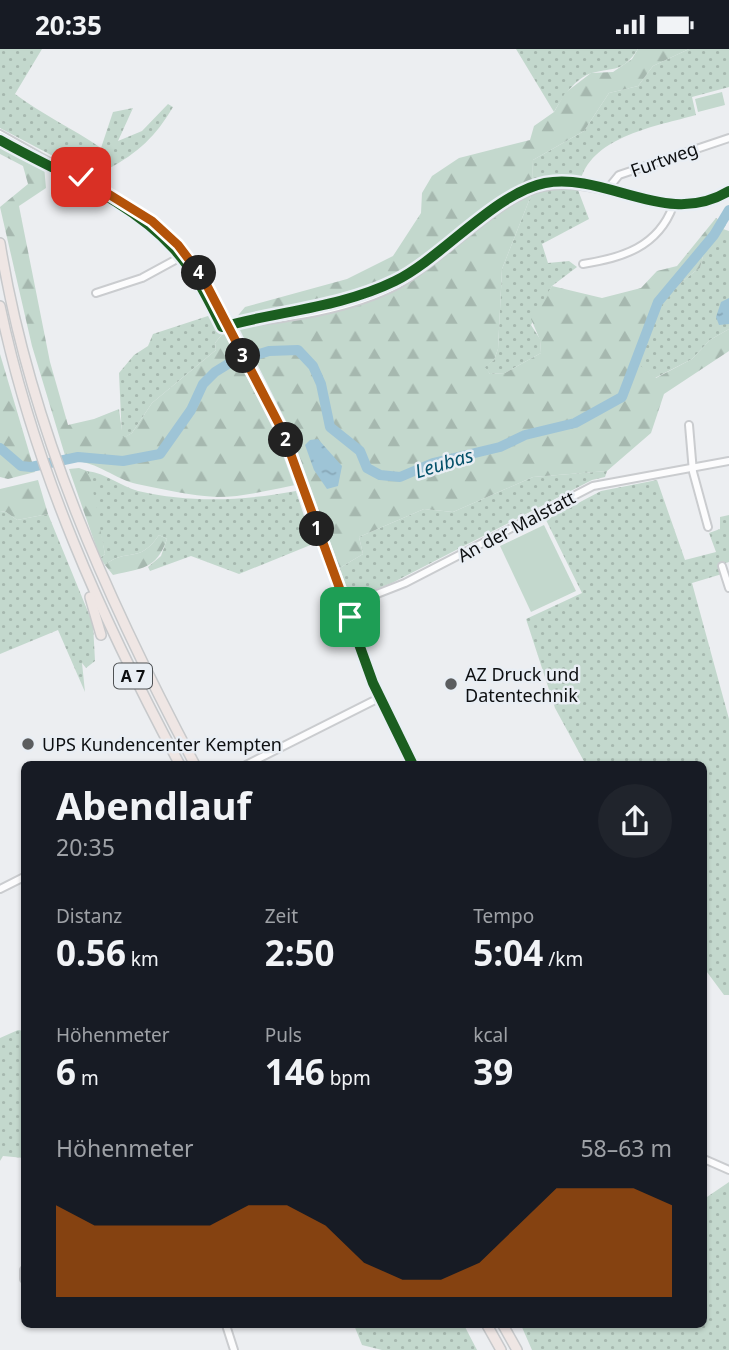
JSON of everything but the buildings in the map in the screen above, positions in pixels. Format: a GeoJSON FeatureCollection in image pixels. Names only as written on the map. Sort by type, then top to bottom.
{"type":"FeatureCollection","features":[{"type":"Feature","properties":{"kind":"highway","name":"A 7"},"geometry":{"type":"LineString","coordinates":[[0,243],[22,349],[66,489],[101,579],[193,761]]}},
{"type":"Feature","properties":{"kind":"highway","name":"A 7"},"geometry":{"type":"LineString","coordinates":[[0,306],[32,429],[54,494],[116,643],[178,761]]}},
{"type":"Feature","properties":{"kind":"highway"},"geometry":{"type":"LineString","coordinates":[[90,584],[90,598],[102,635]]}},
{"type":"Feature","properties":{"kind":"highway"},"geometry":{"type":"LineString","coordinates":[[490,1328],[501,1350]]}},
{"type":"Feature","properties":{"kind":"highway"},"geometry":{"type":"LineString","coordinates":[[505,1328],[517,1350]]}},
{"type":"Feature","properties":{"kind":"street"},"geometry":{"type":"LineString","coordinates":[[0,134],[138,212],[186,254],[203,278],[286,439],[379,698],[411,761]]}},
{"type":"Feature","properties":{"kind":"street","name":"Furtweg"},"geometry":{"type":"LineString","coordinates":[[606,191],[619,175],[716,140],[729,138]]}},
{"type":"Feature","properties":{"kind":"street"},"geometry":{"type":"LineString","coordinates":[[229,325],[300,316],[361,299],[397,285],[532,190],[575,184],[673,206],[708,202],[729,191]]}},
{"type":"Feature","properties":{"kind":"street"},"geometry":{"type":"LineString","coordinates":[[583,264],[610,260],[643,246],[660,228],[673,206]]}},
{"type":"Feature","properties":{"kind":"street"},"geometry":{"type":"LineString","coordinates":[[96,293],[142,278],[186,254]]}},
{"type":"Feature","properties":{"kind":"street"},"geometry":{"type":"LineString","coordinates":[[689,425],[693,469],[708,527]]}},
{"type":"Feature","properties":{"kind":"street","name":"An der Malstatt"},"geometry":{"type":"LineString","coordinates":[[345,604],[405,583],[593,486],[611,480],[693,469],[729,461]]}},
{"type":"Feature","properties":{"kind":"street"},"geometry":{"type":"LineString","coordinates":[[722,566],[729,588]]}},
{"type":"Feature","properties":{"kind":"street"},"geometry":{"type":"LineString","coordinates":[[254,761],[379,698]]}},
{"type":"Feature","properties":{"kind":"street"},"geometry":{"type":"LineString","coordinates":[[0,889],[21,878]]}},
{"type":"Feature","properties":{"kind":"street"},"geometry":{"type":"LineString","coordinates":[[707,1160],[729,1170]]}},
{"type":"Feature","properties":{"kind":"street"},"geometry":{"type":"LineString","coordinates":[[227,1328],[234,1350]]}},
{"type":"Feature","properties":{"kind":"green space"},"geometry":{"type":"Polygon","coordinates":[[[0,49],[42,49],[15,94],[101,148],[113,112],[133,108],[118,141],[142,131],[168,104],[173,107],[145,143],[108,169],[104,183],[0,128],[0,49]]]}},
{"type":"Feature","properties":{"kind":"green space"},"geometry":{"type":"Polygon","coordinates":[[[516,49],[638,49],[622,66],[592,73],[580,79],[554,112],[516,49]]]}},
{"type":"Feature","properties":{"kind":"green space"},"geometry":{"type":"Polygon","coordinates":[[[638,49],[689,49],[653,66],[638,86],[609,93],[584,131],[533,160],[532,193],[502,269],[498,349],[494,360],[485,367],[490,374],[505,373],[541,353],[540,340],[531,319],[552,286],[602,298],[641,288],[657,271],[677,266],[716,218],[726,225],[718,237],[705,248],[700,268],[676,287],[661,306],[634,361],[656,378],[692,359],[710,340],[729,329],[729,351],[664,394],[651,433],[607,471],[533,477],[453,512],[424,509],[359,537],[363,554],[338,569],[306,483],[240,496],[217,497],[137,484],[94,465],[67,462],[32,346],[0,207],[28,184],[23,166],[0,154],[0,144],[44,166],[46,188],[19,206],[50,362],[68,425],[119,409],[123,438],[132,433],[152,403],[216,350],[215,343],[245,307],[347,279],[393,256],[421,213],[422,193],[432,176],[459,158],[530,140],[534,126],[554,112],[565,93],[591,73],[613,72],[632,59],[638,49]]]}},
{"type":"Feature","properties":{"kind":"green space"},"geometry":{"type":"Polygon","coordinates":[[[689,49],[729,49],[729,87],[692,97],[696,115],[646,129],[613,143],[599,152],[588,164],[581,179],[532,185],[533,160],[584,131],[609,93],[638,86],[653,66],[689,49]]]}},
{"type":"Feature","properties":{"kind":"green space"},"geometry":{"type":"Polygon","coordinates":[[[722,92],[725,105],[698,112],[695,99],[722,92]]]}},
{"type":"Feature","properties":{"kind":"green space"},"geometry":{"type":"Polygon","coordinates":[[[578,190],[589,219],[542,244],[548,263],[569,261],[577,267],[552,286],[531,325],[540,339],[541,353],[505,373],[490,374],[484,367],[494,360],[498,349],[502,269],[532,193],[578,190]]]}},
{"type":"Feature","properties":{"kind":"green space"},"geometry":{"type":"Polygon","coordinates":[[[723,229],[729,231],[729,329],[710,340],[692,359],[655,378],[633,361],[645,343],[661,306],[676,287],[700,268],[705,248],[723,229]]]}},
{"type":"Feature","properties":{"kind":"green space"},"geometry":{"type":"Polygon","coordinates":[[[214,314],[223,333],[215,343],[216,350],[152,403],[132,433],[122,439],[119,373],[134,355],[148,346],[153,334],[214,314]]]}},
{"type":"Feature","properties":{"kind":"green space"},"geometry":{"type":"Polygon","coordinates":[[[0,354],[35,472],[8,479],[0,477],[0,354]]]}},
{"type":"Feature","properties":{"kind":"green space"},"geometry":{"type":"Polygon","coordinates":[[[69,469],[87,471],[91,480],[105,554],[100,558],[69,469]]]}},
{"type":"Feature","properties":{"kind":"green space"},"geometry":{"type":"Polygon","coordinates":[[[87,471],[138,491],[197,499],[236,499],[296,491],[313,544],[239,574],[191,556],[150,571],[148,567],[161,556],[167,539],[159,535],[145,550],[120,557],[105,565],[100,558],[105,554],[87,471]]]}},
{"type":"Feature","properties":{"kind":"green space"},"geometry":{"type":"Polygon","coordinates":[[[607,471],[605,477],[592,480],[392,583],[351,599],[345,594],[338,569],[363,554],[359,537],[424,509],[453,512],[533,477],[607,471]]]}},
{"type":"Feature","properties":{"kind":"green space"},"geometry":{"type":"Polygon","coordinates":[[[38,480],[48,514],[17,520],[0,511],[0,489],[38,480]]]}},
{"type":"Feature","properties":{"kind":"green space"},"geometry":{"type":"Polygon","coordinates":[[[657,480],[685,560],[716,552],[709,533],[720,529],[720,517],[729,515],[729,562],[720,565],[722,574],[692,583],[729,719],[729,995],[724,995],[707,972],[707,761],[584,761],[555,708],[526,619],[582,593],[546,520],[601,491],[657,480]]]}},
{"type":"Feature","properties":{"kind":"green space"},"geometry":{"type":"Polygon","coordinates":[[[0,511],[17,520],[48,514],[93,624],[95,661],[86,668],[82,663],[85,692],[58,630],[0,654],[0,511]]]}},
{"type":"Feature","properties":{"kind":"green space"},"geometry":{"type":"Polygon","coordinates":[[[544,525],[576,591],[531,612],[500,546],[544,525]]]}},
{"type":"Feature","properties":{"kind":"green space"},"geometry":{"type":"Polygon","coordinates":[[[159,535],[167,539],[158,557],[147,566],[113,575],[105,565],[120,557],[145,550],[159,535]]]}},
{"type":"Feature","properties":{"kind":"green space"},"geometry":{"type":"Polygon","coordinates":[[[21,1030],[21,1158],[3,1156],[0,1161],[0,1038],[21,1030]]]}},
{"type":"Feature","properties":{"kind":"green space"},"geometry":{"type":"Polygon","coordinates":[[[729,1182],[729,1350],[532,1350],[522,1328],[707,1328],[707,1197],[729,1182]]]}},
{"type":"Feature","properties":{"kind":"green space"},"geometry":{"type":"Polygon","coordinates":[[[355,1328],[466,1328],[477,1350],[382,1350],[362,1345],[355,1328]]]}},
{"type":"Feature","properties":{"kind":"water"},"geometry":{"type":"Polygon","coordinates":[[[729,298],[729,324],[719,325],[716,317],[721,302],[729,298]]]}},
{"type":"Feature","properties":{"kind":"water"},"geometry":{"type":"Polygon","coordinates":[[[318,439],[342,466],[338,486],[327,489],[314,470],[305,445],[310,440],[318,439]]]}},
{"type":"Feature","properties":{"kind":"waterway","name":"Leubas"},"geometry":{"type":"LineString","coordinates":[[0,448],[21,466],[31,467],[78,457],[123,461],[160,454],[191,410],[203,384],[215,372],[228,364],[269,351],[298,350],[313,366],[321,384],[330,427],[360,451],[367,468],[380,475],[400,477],[433,463],[500,447],[525,435],[575,423],[622,397],[658,302],[714,235],[729,210]]}},
{"type":"Feature","properties":{"kind":"cycle path"},"geometry":{"type":"LineString","coordinates":[[0,140],[92,188],[136,215],[156,231],[188,267],[222,327],[331,303],[395,281],[413,271],[507,199],[545,183],[591,185],[660,202],[683,204],[706,201],[729,191]]}},
{"type":"Feature","properties":{"kind":"cycle path"},"geometry":{"type":"LineString","coordinates":[[224,315],[282,430],[373,683],[411,761]]}},
{"type":"Feature","properties":{"kind":"place","name":"AZ Druck und Datentechnik"},"geometry":{"type":"Point","coordinates":[451,684]}},
{"type":"Feature","properties":{"kind":"place","name":"UPS Kundencenter Kempten"},"geometry":{"type":"Point","coordinates":[28,744]}},
{"type":"Feature","properties":{"kind":"route"},"geometry":{"type":"LineString","coordinates":[[81,177],[152,221],[178,245],[203,278],[282,430],[350,617]]}}]}
